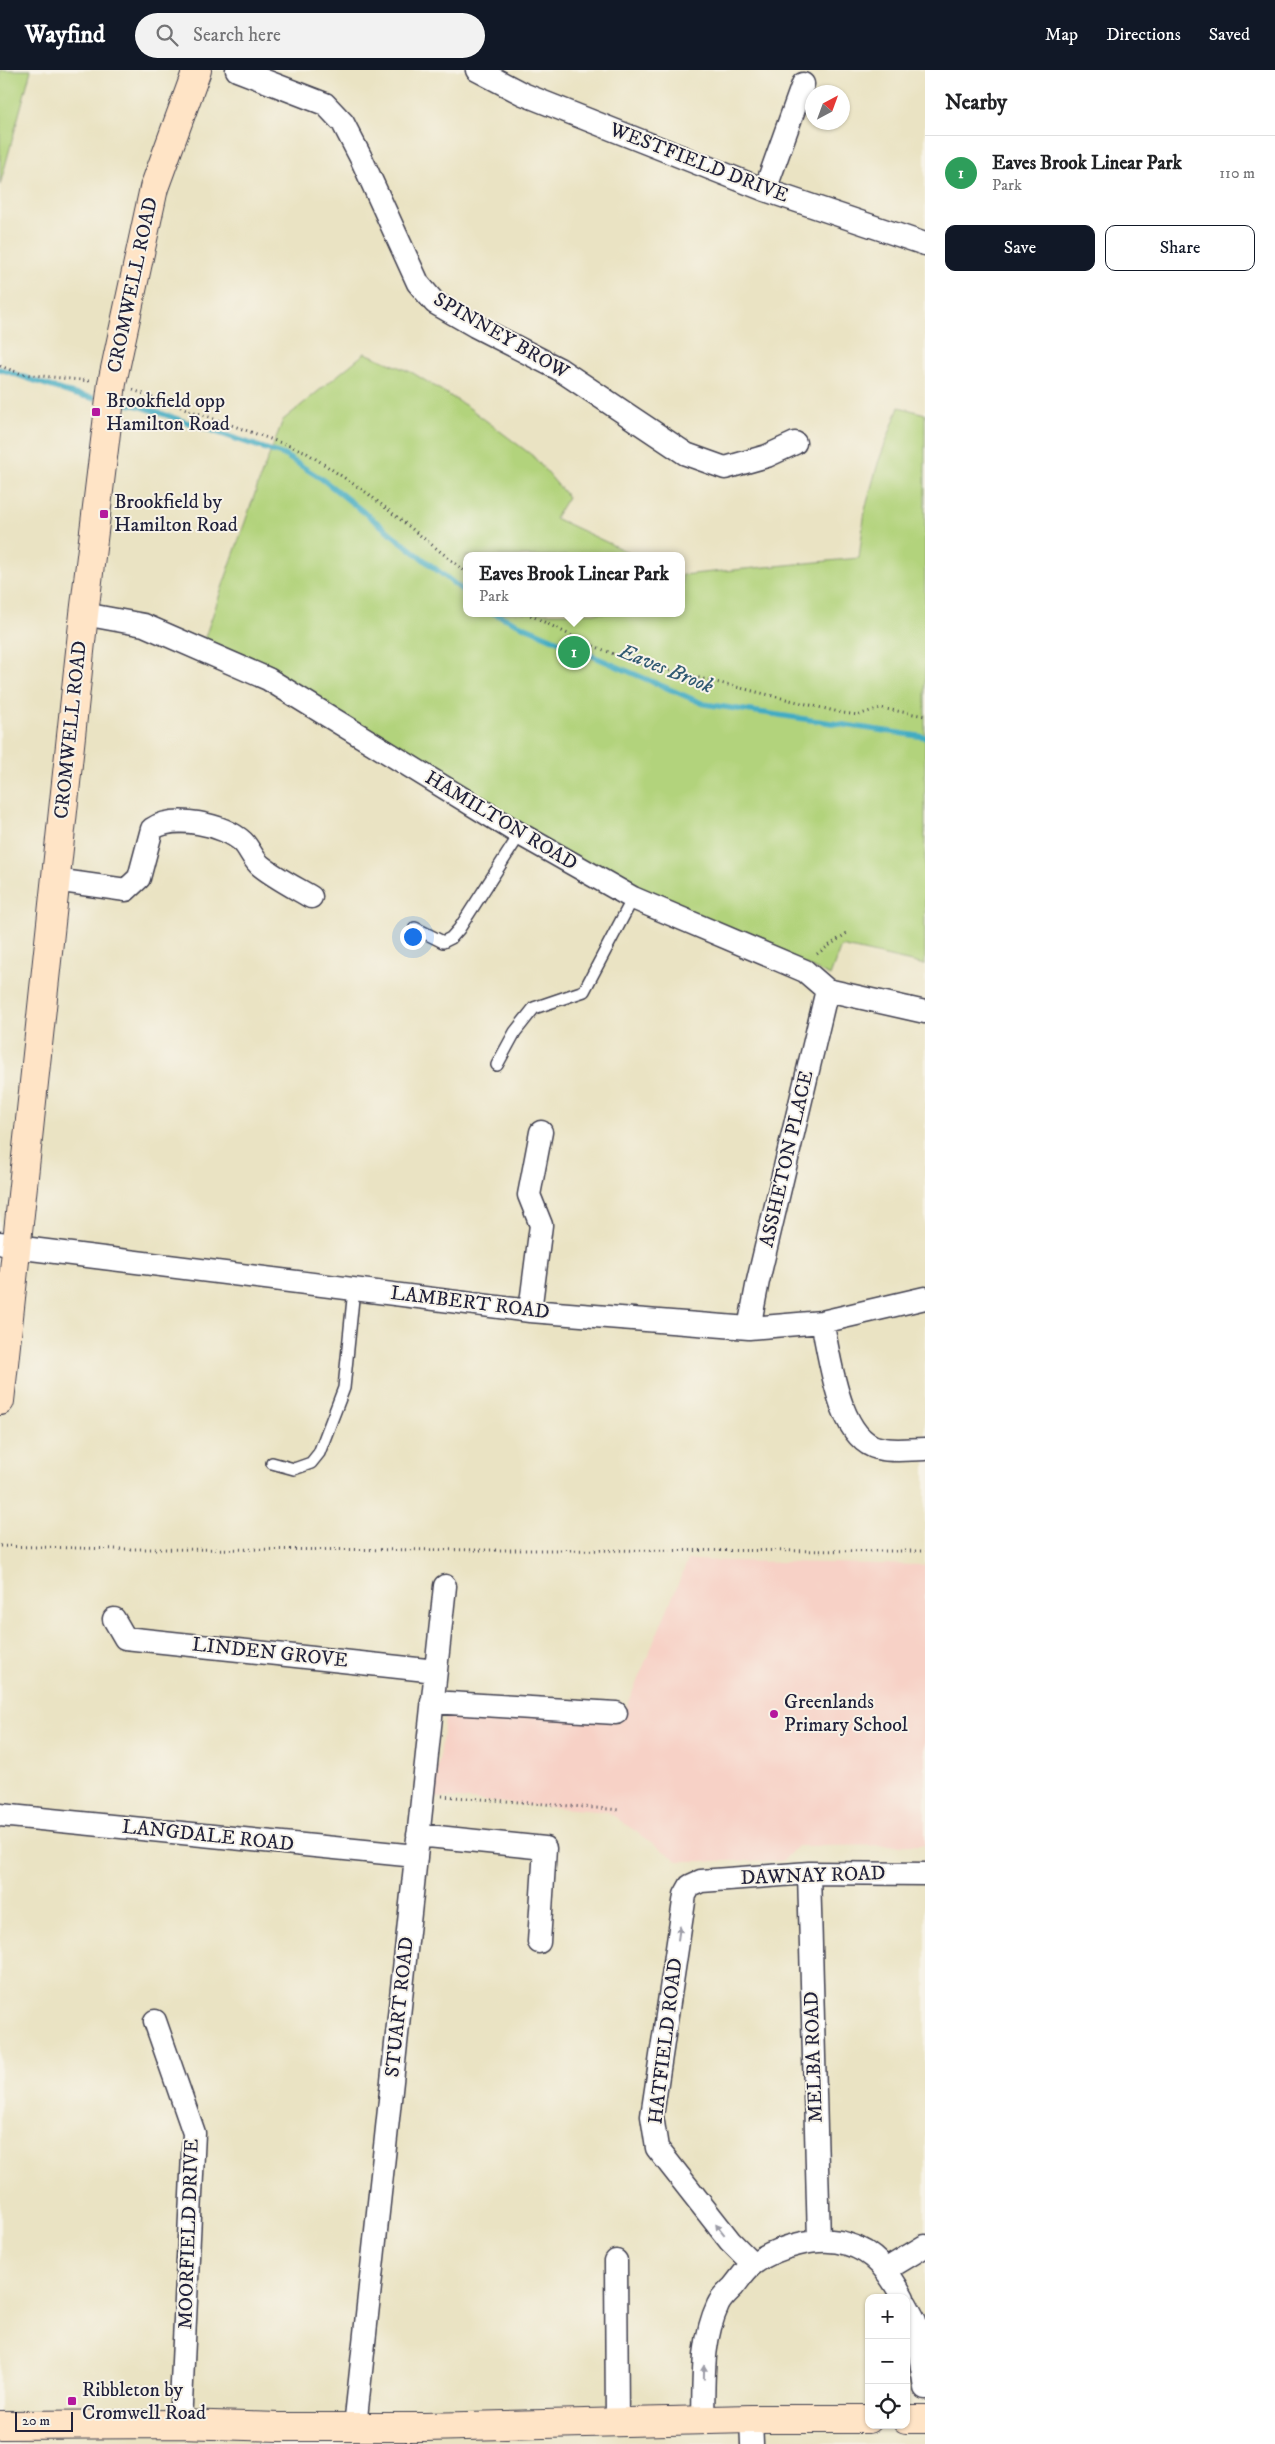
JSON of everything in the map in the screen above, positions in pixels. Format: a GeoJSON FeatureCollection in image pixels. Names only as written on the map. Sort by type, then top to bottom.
{"type":"FeatureCollection","features":[{"type":"Feature","properties":{"kind":"street","name":"CROMWELL ROAD"},"geometry":{"type":"LineString","coordinates":[[0,1401],[7,1245],[55,880],[112,383],[154,188],[196,70]]}},
{"type":"Feature","properties":{"kind":"street","name":"SPINNEY BROW"},"geometry":{"type":"LineString","coordinates":[[238,70],[325,104],[343,123],[418,283],[435,303],[475,326],[559,369],[686,454],[725,468],[767,456],[795,443]]}},
{"type":"Feature","properties":{"kind":"street","name":"WESTFIELD DRIVE"},"geometry":{"type":"LineString","coordinates":[[477,70],[522,94],[765,190],[925,244]]}},
{"type":"Feature","properties":{"kind":"street"},"geometry":{"type":"LineString","coordinates":[[765,190],[802,84]]}},
{"type":"Feature","properties":{"kind":"street","name":"HAMILTON ROAD"},"geometry":{"type":"LineString","coordinates":[[84,614],[144,625],[268,680],[520,834],[633,898],[805,971],[827,990],[925,1012]]}},
{"type":"Feature","properties":{"kind":"street"},"geometry":{"type":"LineString","coordinates":[[55,880],[126,890],[139,878],[152,829],[160,824],[171,821],[187,822],[207,825],[231,834],[242,841],[258,864],[311,897]]}},
{"type":"Feature","properties":{"kind":"street","name":"ASSHETON PLACE"},"geometry":{"type":"LineString","coordinates":[[749,1328],[758,1281],[827,990]]}},
{"type":"Feature","properties":{"kind":"street"},"geometry":{"type":"LineString","coordinates":[[530,1311],[541,1225],[530,1195],[541,1132]]}},
{"type":"Feature","properties":{"kind":"street","name":"LAMBERT ROAD"},"geometry":{"type":"LineString","coordinates":[[7,1245],[530,1311],[749,1328],[822,1322],[925,1298]]}},
{"type":"Feature","properties":{"kind":"street"},"geometry":{"type":"LineString","coordinates":[[822,1322],[844,1416],[858,1435],[877,1448],[925,1449]]}},
{"type":"Feature","properties":{"kind":"street","name":"STUART ROAD"},"geometry":{"type":"LineString","coordinates":[[355,2427],[421,1794],[445,1586]]}},
{"type":"Feature","properties":{"kind":"street","name":"LINDEN GROVE"},"geometry":{"type":"LineString","coordinates":[[114,1619],[125,1638],[436,1670]]}},
{"type":"Feature","properties":{"kind":"street"},"geometry":{"type":"LineString","coordinates":[[432,1702],[616,1713]]}},
{"type":"Feature","properties":{"kind":"street","name":"LANGDALE ROAD"},"geometry":{"type":"LineString","coordinates":[[0,1815],[417,1846],[544,1848],[539,1942]]}},
{"type":"Feature","properties":{"kind":"street","name":"DAWNAY ROAD"},"geometry":{"type":"LineString","coordinates":[[701,1881],[809,1873],[925,1874]]}},
{"type":"Feature","properties":{"kind":"street","name":"MELBA ROAD"},"geometry":{"type":"LineString","coordinates":[[809,1873],[819,2240]]}},
{"type":"Feature","properties":{"kind":"street","name":"HATFIELD ROAD"},"geometry":{"type":"LineString","coordinates":[[701,1881],[690,1886],[684,1894],[652,2116],[656,2148],[730,2241],[753,2264]]}},
{"type":"Feature","properties":{"kind":"street","name":"MOORFIELD DRIVE"},"geometry":{"type":"LineString","coordinates":[[155,2021],[194,2132],[180,2424]]}},
{"type":"Feature","properties":{"kind":"street"},"geometry":{"type":"LineString","coordinates":[[703,2421],[704,2361],[710,2324],[719,2302],[753,2264],[791,2246],[819,2240],[847,2244],[870,2255],[887,2269],[901,2294]]}},
{"type":"Feature","properties":{"kind":"street"},"geometry":{"type":"LineString","coordinates":[[887,2269],[925,2246]]}},
{"type":"Feature","properties":{"kind":"street"},"geometry":{"type":"LineString","coordinates":[[616,2261],[616,2424]]}},
{"type":"Feature","properties":{"kind":"street"},"geometry":{"type":"LineString","coordinates":[[910,2312],[915,2321],[925,2388]]}},
{"type":"Feature","properties":{"kind":"street"},"geometry":{"type":"LineString","coordinates":[[0,2425],[180,2424],[279,2436],[355,2427],[703,2421],[752,2432],[865,2419]]}},
{"type":"Feature","properties":{"kind":"street"},"geometry":{"type":"LineString","coordinates":[[910,2419],[925,2419]]}},
{"type":"Feature","properties":{"kind":"lane"},"geometry":{"type":"LineString","coordinates":[[415,928],[443,942],[451,938],[459,929],[520,834]]}},
{"type":"Feature","properties":{"kind":"lane"},"geometry":{"type":"LineString","coordinates":[[497,1065],[515,1032],[534,1008],[584,991],[633,898]]}},
{"type":"Feature","properties":{"kind":"lane"},"geometry":{"type":"LineString","coordinates":[[272,1463],[294,1469],[311,1463],[319,1453],[344,1388],[354,1289]]}},
{"type":"Feature","properties":{"kind":"path"},"geometry":{"type":"LineString","coordinates":[[0,366],[22,374],[112,383],[304,451],[367,493],[463,570]]}},
{"type":"Feature","properties":{"kind":"path"},"geometry":{"type":"LineString","coordinates":[[534,617],[586,643],[634,662],[843,713],[858,715],[880,708],[925,716]]}},
{"type":"Feature","properties":{"kind":"path"},"geometry":{"type":"LineString","coordinates":[[805,971],[812,958],[847,933]]}},
{"type":"Feature","properties":{"kind":"path"},"geometry":{"type":"LineString","coordinates":[[0,1546],[119,1549],[925,1551]]}},
{"type":"Feature","properties":{"kind":"path"},"geometry":{"type":"LineString","coordinates":[[421,1794],[621,1810]]}},
{"type":"Feature","properties":{"kind":"shaded area","name":"Greenlands Primary School"},"geometry":{"type":"Polygon","coordinates":[[[688,1560],[925,1565],[925,1845],[797,1846],[783,1861],[678,1861],[608,1812],[434,1797],[447,1705],[620,1722],[688,1560]]]}},
{"type":"Feature","properties":{"kind":"green space"},"geometry":{"type":"Polygon","coordinates":[[[0,70],[31,70],[0,185],[0,70]]]}},
{"type":"Feature","properties":{"kind":"green space"},"geometry":{"type":"Polygon","coordinates":[[[365,353],[413,373],[468,407],[533,456],[568,497],[555,518],[627,552],[463,552],[463,617],[685,617],[685,575],[859,558],[865,510],[878,463],[899,407],[925,414],[925,965],[841,946],[830,976],[520,834],[204,640],[261,476],[283,420],[365,353]]]}},
{"type":"Feature","properties":{"kind":"waterway","name":"Eaves Brook"},"geometry":{"type":"LineString","coordinates":[[0,369],[73,394],[93,398]]}},
{"type":"Feature","properties":{"kind":"waterway","name":"Eaves Brook"},"geometry":{"type":"LineString","coordinates":[[127,404],[139,406],[284,455],[322,479],[463,591]]}},
{"type":"Feature","properties":{"kind":"waterway","name":"Eaves Brook"},"geometry":{"type":"LineString","coordinates":[[502,617],[704,704],[925,737]]}},
{"type":"Feature","properties":{"kind":"place","name":"Brookfield opp Hamilton Road"},"geometry":{"type":"Point","coordinates":[96,412]}},
{"type":"Feature","properties":{"kind":"place","name":"Brookfield by Hamilton Road"},"geometry":{"type":"Point","coordinates":[104,514]}},
{"type":"Feature","properties":{"kind":"place","name":"Eaves Brook Linear Park"},"geometry":{"type":"Point","coordinates":[574,652]}},
{"type":"Feature","properties":{"kind":"place","name":"Greenlands Primary School"},"geometry":{"type":"Point","coordinates":[774,1714]}},
{"type":"Feature","properties":{"kind":"place","name":"Ribbleton by Cromwell Road"},"geometry":{"type":"Point","coordinates":[72,2401]}}]}
